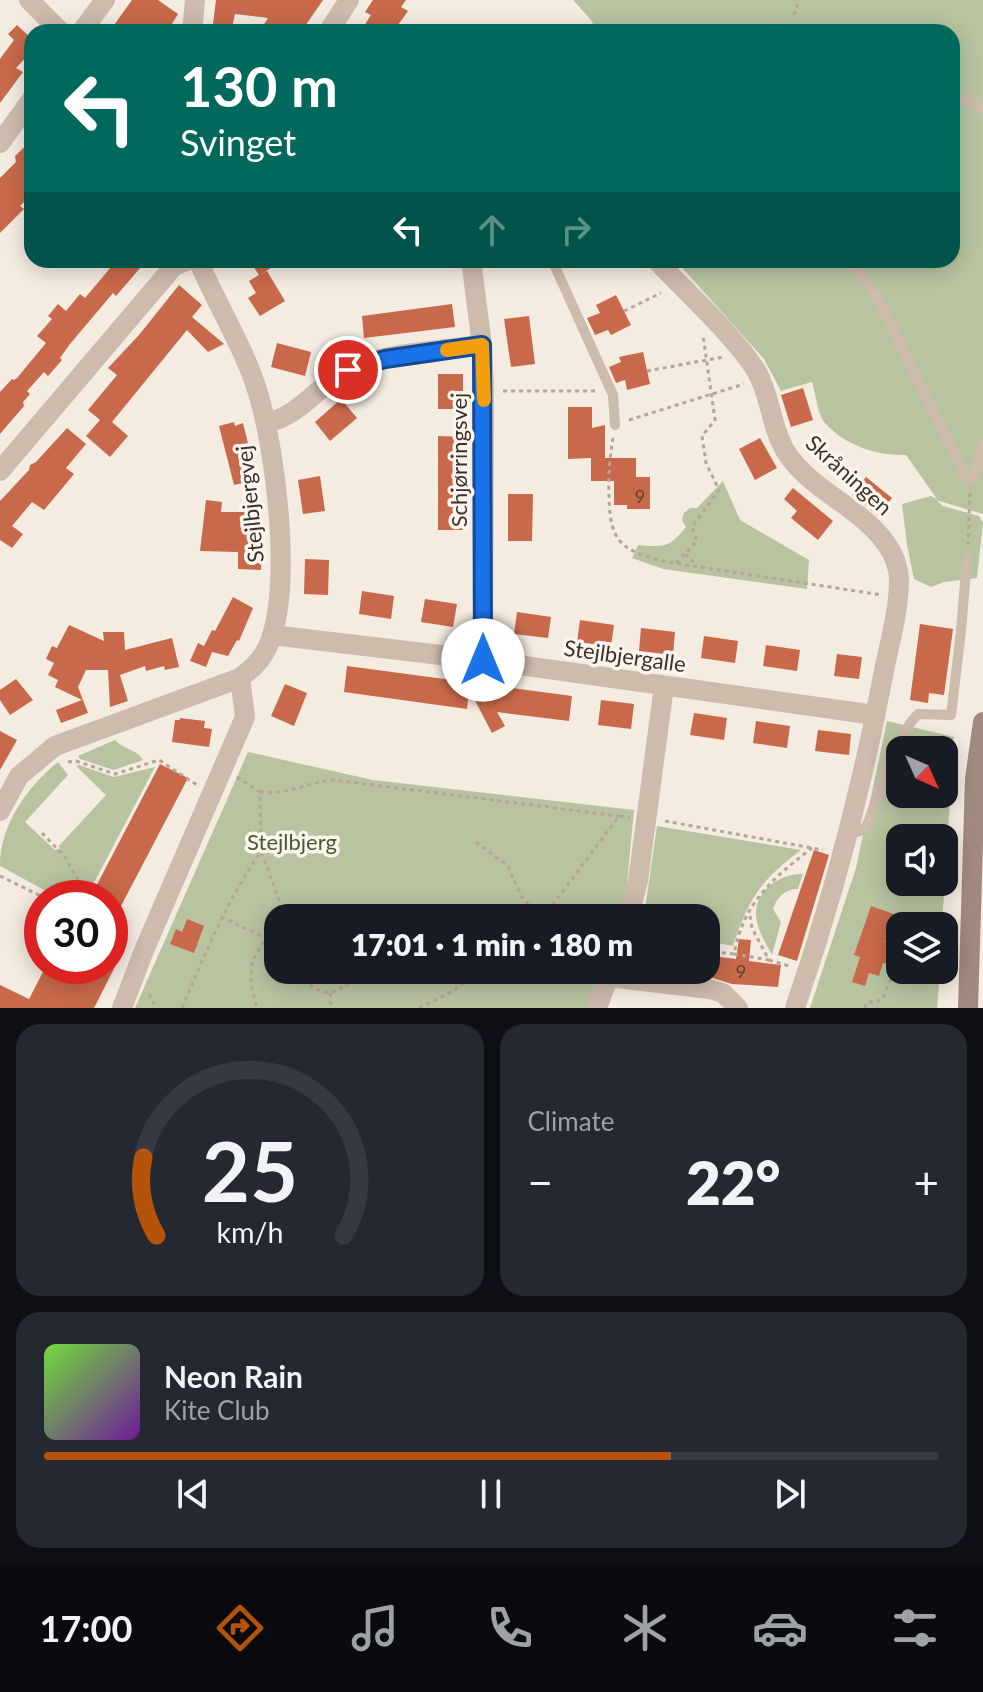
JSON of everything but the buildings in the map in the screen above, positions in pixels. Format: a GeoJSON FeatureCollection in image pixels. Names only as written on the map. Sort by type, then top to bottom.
{"type":"FeatureCollection","features":[{"type":"Feature","properties":{"kind":"street"},"geometry":{"type":"LineString","coordinates":[[29,0],[53,24]]}},
{"type":"Feature","properties":{"kind":"street"},"geometry":{"type":"LineString","coordinates":[[87,24],[105,0]]}},
{"type":"Feature","properties":{"kind":"street"},"geometry":{"type":"LineString","coordinates":[[193,24],[195,0]]}},
{"type":"Feature","properties":{"kind":"street"},"geometry":{"type":"LineString","coordinates":[[333,24],[349,0]]}},
{"type":"Feature","properties":{"kind":"street"},"geometry":{"type":"LineString","coordinates":[[0,143],[24,110]]}},
{"type":"Feature","properties":{"kind":"street"},"geometry":{"type":"LineString","coordinates":[[0,471],[172,268]]}},
{"type":"Feature","properties":{"kind":"street","name":"Stejlbjergvej"},"geometry":{"type":"LineString","coordinates":[[202,268],[258,392],[266,423],[281,534],[278,604],[272,635],[255,666],[240,678]]}},
{"type":"Feature","properties":{"kind":"street","name":"Schjørringsvej"},"geometry":{"type":"LineString","coordinates":[[472,268],[482,345],[484,391],[483,660]]}},
{"type":"Feature","properties":{"kind":"street","name":"Skråningen"},"geometry":{"type":"LineString","coordinates":[[663,268],[742,353],[760,379],[786,451],[820,485],[879,533],[892,553],[899,576],[875,715],[850,829],[795,1008]]}},
{"type":"Feature","properties":{"kind":"street"},"geometry":{"type":"LineString","coordinates":[[266,423],[281,419],[348,370],[385,359],[482,345]]}},
{"type":"Feature","properties":{"kind":"street","name":"Stejlbjergalle"},"geometry":{"type":"LineString","coordinates":[[272,635],[483,660],[875,715]]}},
{"type":"Feature","properties":{"kind":"street"},"geometry":{"type":"LineString","coordinates":[[0,811],[19,776],[55,746],[240,678],[245,717],[122,1008]]}},
{"type":"Feature","properties":{"kind":"street"},"geometry":{"type":"LineString","coordinates":[[632,904],[638,881],[664,686]]}},
{"type":"Feature","properties":{"kind":"street"},"geometry":{"type":"LineString","coordinates":[[968,1008],[975,779],[983,722]]}},
{"type":"Feature","properties":{"kind":"street"},"geometry":{"type":"LineString","coordinates":[[597,1008],[606,984]]}},
{"type":"Feature","properties":{"kind":"street"},"geometry":{"type":"LineString","coordinates":[[678,984],[723,993],[738,1008]]}},
{"type":"Feature","properties":{"kind":"lane"},"geometry":{"type":"LineString","coordinates":[[960,99],[983,109]]}},
{"type":"Feature","properties":{"kind":"lane"},"geometry":{"type":"LineString","coordinates":[[556,268],[611,391],[615,425]]}},
{"type":"Feature","properties":{"kind":"lane"},"geometry":{"type":"LineString","coordinates":[[855,268],[865,277],[883,308],[970,481]]}},
{"type":"Feature","properties":{"kind":"lane"},"geometry":{"type":"LineString","coordinates":[[970,481],[983,444]]}},
{"type":"Feature","properties":{"kind":"lane"},"geometry":{"type":"LineString","coordinates":[[850,829],[858,832],[865,828],[888,765],[909,724],[918,714],[951,715],[967,559]]}},
{"type":"Feature","properties":{"kind":"path"},"geometry":{"type":"LineString","coordinates":[[796,6],[799,0]]}},
{"type":"Feature","properties":{"kind":"path"},"geometry":{"type":"LineString","coordinates":[[624,311],[678,284]]}},
{"type":"Feature","properties":{"kind":"path"},"geometry":{"type":"LineString","coordinates":[[676,563],[697,541],[692,527],[719,490],[706,463],[702,436],[715,420],[699,307]]}},
{"type":"Feature","properties":{"kind":"path"},"geometry":{"type":"LineString","coordinates":[[647,371],[742,353]]}},
{"type":"Feature","properties":{"kind":"path"},"geometry":{"type":"LineString","coordinates":[[760,379],[615,425],[610,455],[610,525],[617,539],[634,552],[676,563],[897,597]]}},
{"type":"Feature","properties":{"kind":"path"},"geometry":{"type":"LineString","coordinates":[[484,391],[611,391]]}},
{"type":"Feature","properties":{"kind":"path"},"geometry":{"type":"LineString","coordinates":[[967,559],[970,481]]}},
{"type":"Feature","properties":{"kind":"path"},"geometry":{"type":"LineString","coordinates":[[685,554],[698,567]]}},
{"type":"Feature","properties":{"kind":"path"},"geometry":{"type":"LineString","coordinates":[[64,762],[76,761],[115,774],[159,760],[189,778],[188,781],[213,792]]}},
{"type":"Feature","properties":{"kind":"path"},"geometry":{"type":"LineString","coordinates":[[223,770],[247,781],[260,792],[273,794],[324,780],[335,780],[645,818]]}},
{"type":"Feature","properties":{"kind":"path"},"geometry":{"type":"LineString","coordinates":[[260,792],[261,851],[280,904]]}},
{"type":"Feature","properties":{"kind":"path"},"geometry":{"type":"LineString","coordinates":[[553,904],[619,816]]}},
{"type":"Feature","properties":{"kind":"path"},"geometry":{"type":"LineString","coordinates":[[671,822],[843,854]]}},
{"type":"Feature","properties":{"kind":"path"},"geometry":{"type":"LineString","coordinates":[[42,833],[64,856],[78,880]]}},
{"type":"Feature","properties":{"kind":"path"},"geometry":{"type":"LineString","coordinates":[[476,842],[508,866],[521,896],[529,904]]}},
{"type":"Feature","properties":{"kind":"path"},"geometry":{"type":"LineString","coordinates":[[734,954],[737,936],[749,910],[769,882],[812,848]]}},
{"type":"Feature","properties":{"kind":"path"},"geometry":{"type":"LineString","coordinates":[[182,1008],[221,917],[261,851]]}},
{"type":"Feature","properties":{"kind":"path"},"geometry":{"type":"LineString","coordinates":[[0,876],[24,888]]}},
{"type":"Feature","properties":{"kind":"path"},"geometry":{"type":"LineString","coordinates":[[720,952],[769,960],[752,928],[749,910]]}},
{"type":"Feature","properties":{"kind":"path"},"geometry":{"type":"LineString","coordinates":[[221,917],[264,937],[250,973],[257,1008]]}},
{"type":"Feature","properties":{"kind":"path"},"geometry":{"type":"LineString","coordinates":[[308,984],[317,991],[330,993],[346,984]]}},
{"type":"Feature","properties":{"kind":"path"},"geometry":{"type":"LineString","coordinates":[[419,1008],[463,984]]}},
{"type":"Feature","properties":{"kind":"path"},"geometry":{"type":"LineString","coordinates":[[865,1008],[866,1003],[882,1000],[889,984]]}},
{"type":"Feature","properties":{"kind":"path"},"geometry":{"type":"LineString","coordinates":[[330,993],[331,1008]]}},
{"type":"Feature","properties":{"kind":"path"},"geometry":{"type":"LineString","coordinates":[[434,1000],[436,1008]]}},
{"type":"Feature","properties":{"kind":"green space"},"geometry":{"type":"Polygon","coordinates":[[[573,0],[983,0],[983,514],[936,500],[943,506],[979,516],[983,523],[977,578],[944,582],[931,587],[914,579],[902,504],[931,496],[937,499],[906,455],[884,454],[863,448],[834,432],[821,415],[812,382],[781,391],[764,359],[682,268],[960,268],[960,24],[593,24],[573,0]]]}},
{"type":"Feature","properties":{"kind":"green space"},"geometry":{"type":"Polygon","coordinates":[[[723,481],[740,520],[809,560],[807,589],[663,569],[632,558],[638,545],[661,546],[675,539],[686,527],[682,520],[684,513],[690,508],[697,508],[723,481]]]}},
{"type":"Feature","properties":{"kind":"green space"},"geometry":{"type":"Polygon","coordinates":[[[887,721],[950,736],[886,736],[886,808],[949,808],[948,824],[886,824],[886,896],[944,896],[943,912],[886,912],[886,984],[939,984],[937,1008],[810,1008],[856,868],[887,721]]]}},
{"type":"Feature","properties":{"kind":"green space"},"geometry":{"type":"Polygon","coordinates":[[[115,740],[143,760],[114,770],[78,756],[115,740]]]}},
{"type":"Feature","properties":{"kind":"green space","name":"Stejlbjerg"},"geometry":{"type":"Polygon","coordinates":[[[248,752],[373,780],[634,810],[625,904],[264,904],[264,984],[596,984],[587,1008],[135,1008],[248,752]]]}},
{"type":"Feature","properties":{"kind":"green space"},"geometry":{"type":"Polygon","coordinates":[[[58,762],[68,775],[25,822],[55,850],[61,848],[58,847],[106,795],[76,766],[114,777],[155,767],[95,880],[26,880],[0,866],[5,836],[17,808],[58,762]]]}},
{"type":"Feature","properties":{"kind":"green space"},"geometry":{"type":"Polygon","coordinates":[[[657,826],[801,850],[775,872],[758,892],[733,946],[720,944],[720,904],[646,904],[657,826]]]}},
{"type":"Feature","properties":{"kind":"green space"},"geometry":{"type":"Polygon","coordinates":[[[803,874],[798,889],[782,894],[773,909],[781,922],[772,955],[757,922],[756,911],[761,895],[779,879],[803,874]]]}},
{"type":"Feature","properties":{"kind":"slow traffic"},"geometry":{"type":"LineString","coordinates":[[447,350],[482,345],[484,400]]}},
{"type":"Feature","properties":{"kind":"route"},"geometry":{"type":"LineString","coordinates":[[348,370],[385,359],[482,345],[483,660]]}}]}
